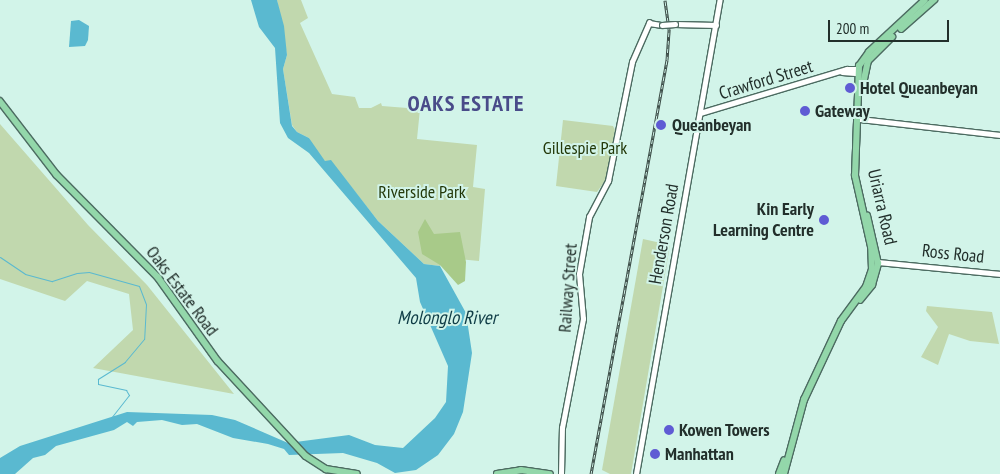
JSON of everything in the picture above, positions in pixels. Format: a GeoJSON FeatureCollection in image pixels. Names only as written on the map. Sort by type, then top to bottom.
{"type":"FeatureCollection","features":[{"type":"Feature","properties":{"kind":"main road"},"geometry":{"type":"LineString","coordinates":[[860,71],[871,50],[925,0]]}},
{"type":"Feature","properties":{"kind":"main road"},"geometry":{"type":"LineString","coordinates":[[860,71],[870,57],[934,0]]}},
{"type":"Feature","properties":{"kind":"main road","name":"Uriarra Road"},"geometry":{"type":"LineString","coordinates":[[779,474],[804,400],[846,314],[871,286],[876,261],[855,180],[860,122],[860,71]]}},
{"type":"Feature","properties":{"kind":"main road","name":"Oaks Estate Road"},"geometry":{"type":"LineString","coordinates":[[0,101],[57,175],[158,277],[207,349],[306,456],[326,469],[357,474]]}},
{"type":"Feature","properties":{"kind":"main road","name":"Uriarra Road"},"geometry":{"type":"LineString","coordinates":[[784,474],[792,438]]}},
{"type":"Feature","properties":{"kind":"main road"},"geometry":{"type":"LineString","coordinates":[[496,474],[521,470],[550,474]]}},
{"type":"Feature","properties":{"kind":"street","name":"Henderson Road"},"geometry":{"type":"LineString","coordinates":[[636,474],[720,0]]}},
{"type":"Feature","properties":{"kind":"street","name":"Railway Street"},"geometry":{"type":"LineString","coordinates":[[561,474],[562,428],[583,319],[580,274],[589,217],[608,181],[630,67],[649,23],[716,25]]}},
{"type":"Feature","properties":{"kind":"street","name":"Crawford Street"},"geometry":{"type":"LineString","coordinates":[[700,113],[841,72],[860,71]]}},
{"type":"Feature","properties":{"kind":"street"},"geometry":{"type":"LineString","coordinates":[[860,122],[1000,135]]}},
{"type":"Feature","properties":{"kind":"street","name":"Ross Road"},"geometry":{"type":"LineString","coordinates":[[876,261],[1000,274]]}},
{"type":"Feature","properties":{"kind":"green space","name":"Riverside Park"},"geometry":{"type":"Polygon","coordinates":[[[277,0],[301,0],[308,18],[300,23],[332,94],[355,97],[359,108],[371,108],[381,103],[382,106],[420,109],[417,139],[477,145],[473,187],[485,189],[479,261],[448,258],[440,266],[424,264],[378,221],[345,179],[316,153],[309,138],[297,132],[292,125],[283,69],[287,55],[277,0]]]}},
{"type":"Feature","properties":{"kind":"green space","name":"Gillespie Park"},"geometry":{"type":"Polygon","coordinates":[[[563,120],[613,126],[615,130],[607,178],[597,192],[556,186],[563,120]]]}},
{"type":"Feature","properties":{"kind":"green space"},"geometry":{"type":"Polygon","coordinates":[[[0,124],[88,225],[147,285],[234,394],[93,368],[133,330],[129,294],[87,281],[65,301],[0,279],[0,124]]]}},
{"type":"Feature","properties":{"kind":"green space"},"geometry":{"type":"Polygon","coordinates":[[[425,219],[434,234],[460,232],[466,262],[465,281],[458,285],[440,265],[422,254],[418,232],[425,219]]]}},
{"type":"Feature","properties":{"kind":"green space"},"geometry":{"type":"Polygon","coordinates":[[[643,239],[670,245],[631,474],[610,474],[602,470],[643,239]]]}},
{"type":"Feature","properties":{"kind":"green space"},"geometry":{"type":"Polygon","coordinates":[[[927,306],[992,312],[999,344],[970,341],[949,334],[938,365],[921,357],[938,327],[926,311],[927,306]]]}},
{"type":"Feature","properties":{"kind":"water","name":"Molonglo River"},"geometry":{"type":"Polygon","coordinates":[[[251,0],[277,0],[284,26],[287,55],[283,69],[292,126],[297,132],[309,138],[325,161],[331,160],[378,221],[424,264],[440,266],[466,313],[472,353],[463,412],[454,434],[438,455],[416,470],[395,473],[377,463],[343,453],[289,455],[284,449],[268,444],[233,438],[197,424],[182,425],[162,420],[137,422],[133,426],[127,422],[114,430],[56,446],[45,455],[33,458],[15,474],[0,474],[0,458],[20,446],[127,412],[212,415],[235,420],[288,443],[349,435],[375,445],[403,448],[435,418],[446,402],[448,366],[420,302],[416,278],[309,153],[288,138],[280,123],[275,48],[259,27],[251,0]]]}},
{"type":"Feature","properties":{"kind":"water"},"geometry":{"type":"Polygon","coordinates":[[[79,20],[89,26],[88,40],[85,46],[69,47],[71,21],[79,20]]]}},
{"type":"Feature","properties":{"kind":"waterway"},"geometry":{"type":"LineString","coordinates":[[0,257],[25,274],[52,281],[77,273],[89,272],[139,286],[146,304],[144,339],[125,362],[98,379],[98,384],[126,390],[129,395],[112,417]]}},
{"type":"Feature","properties":{"kind":"railway"},"geometry":{"type":"LineString","coordinates":[[591,474],[667,60],[669,29],[665,0]]}},
{"type":"Feature","properties":{"kind":"place","name":"Hotel Queanbeyan"},"geometry":{"type":"Point","coordinates":[850,88]}},
{"type":"Feature","properties":{"kind":"place","name":"Gateway"},"geometry":{"type":"Point","coordinates":[805,111]}},
{"type":"Feature","properties":{"kind":"place","name":"Queanbeyan"},"geometry":{"type":"Point","coordinates":[661,125]}},
{"type":"Feature","properties":{"kind":"place","name":"Kin Early Learning Centre"},"geometry":{"type":"Point","coordinates":[824,220]}},
{"type":"Feature","properties":{"kind":"place","name":"Kowen Towers"},"geometry":{"type":"Point","coordinates":[669,430]}},
{"type":"Feature","properties":{"kind":"place","name":"Manhattan"},"geometry":{"type":"Point","coordinates":[655,454]}},
{"type":"Feature","properties":{"kind":"district","name":"OAKS ESTATE"},"geometry":{"type":"Point","coordinates":[466,104]}}]}
